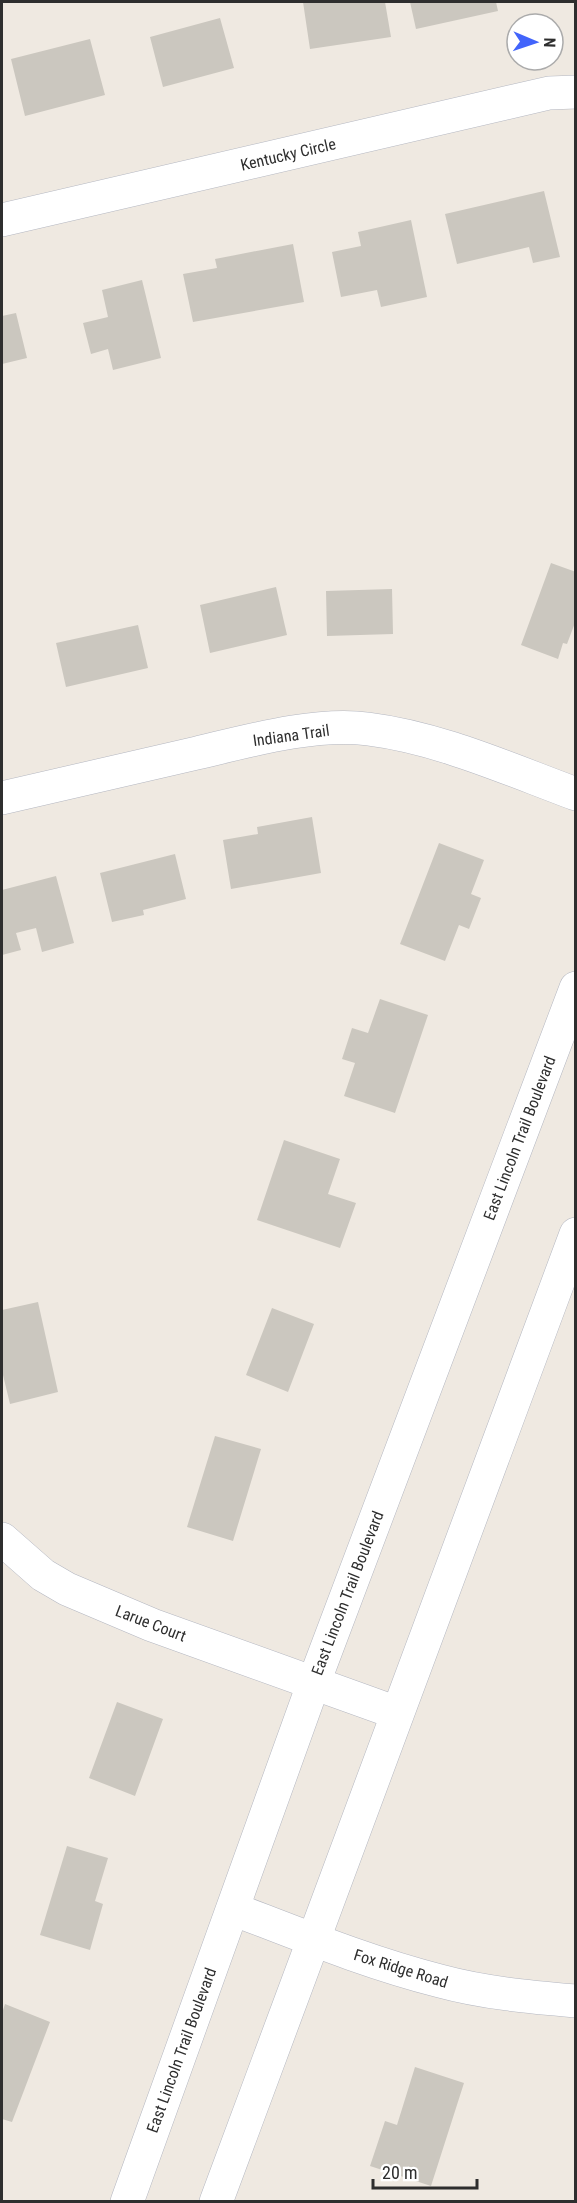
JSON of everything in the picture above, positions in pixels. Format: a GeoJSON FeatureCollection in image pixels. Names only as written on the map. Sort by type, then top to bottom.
{"type":"FeatureCollection","features":[{"type":"Feature","properties":{"kind":"street","name":"Kentucky Circle"},"geometry":{"type":"LineString","coordinates":[[2,220],[549,93],[576,92]]}},
{"type":"Feature","properties":{"kind":"street","name":"Indiana Trail"},"geometry":{"type":"LineString","coordinates":[[2,798],[255,739],[328,728],[365,729],[434,742],[576,794]]}},
{"type":"Feature","properties":{"kind":"street","name":"East Lincoln Trail Boulevard"},"geometry":{"type":"LineString","coordinates":[[127,2202],[314,1682],[576,988]]}},
{"type":"Feature","properties":{"kind":"street"},"geometry":{"type":"LineString","coordinates":[[216,2202],[576,1234]]}},
{"type":"Feature","properties":{"kind":"street","name":"Larue Court"},"geometry":{"type":"LineString","coordinates":[[2,1539],[43,1575],[67,1589],[152,1624],[397,1713]]}},
{"type":"Feature","properties":{"kind":"street","name":"Fox Ridge Road"},"geometry":{"type":"LineString","coordinates":[[233,1909],[314,1940],[441,1982],[494,1993],[576,2001]]}},
{"type":"Feature","properties":{"kind":"building"},"geometry":{"type":"Polygon","coordinates":[[[303,2],[385,2],[391,37],[310,49],[303,2]]]}},
{"type":"Feature","properties":{"kind":"building"},"geometry":{"type":"Polygon","coordinates":[[[410,2],[496,2],[498,11],[416,29],[410,2]]]}},
{"type":"Feature","properties":{"kind":"building"},"geometry":{"type":"Polygon","coordinates":[[[220,18],[234,68],[163,87],[150,37],[220,18]]]}},
{"type":"Feature","properties":{"kind":"building"},"geometry":{"type":"Polygon","coordinates":[[[90,39],[105,95],[25,116],[11,59],[90,39]]]}},
{"type":"Feature","properties":{"kind":"building"},"geometry":{"type":"Polygon","coordinates":[[[544,191],[560,257],[533,263],[529,247],[457,264],[445,214],[544,191]]]}},
{"type":"Feature","properties":{"kind":"building"},"geometry":{"type":"Polygon","coordinates":[[[411,220],[427,297],[381,307],[377,290],[341,297],[332,252],[361,246],[358,232],[411,220]]]}},
{"type":"Feature","properties":{"kind":"building"},"geometry":{"type":"Polygon","coordinates":[[[293,244],[304,302],[193,322],[183,274],[217,268],[215,259],[293,244]]]}},
{"type":"Feature","properties":{"kind":"building"},"geometry":{"type":"Polygon","coordinates":[[[142,280],[161,358],[113,370],[108,349],[91,354],[83,323],[108,317],[102,290],[142,280]]]}},
{"type":"Feature","properties":{"kind":"building"},"geometry":{"type":"Polygon","coordinates":[[[16,313],[27,358],[2,364],[2,316],[16,313]]]}},
{"type":"Feature","properties":{"kind":"building"},"geometry":{"type":"Polygon","coordinates":[[[551,563],[576,572],[576,620],[567,644],[563,643],[558,659],[521,645],[551,563]]]}},
{"type":"Feature","properties":{"kind":"building"},"geometry":{"type":"Polygon","coordinates":[[[276,587],[287,635],[210,653],[200,605],[276,587]]]}},
{"type":"Feature","properties":{"kind":"building"},"geometry":{"type":"Polygon","coordinates":[[[392,589],[393,634],[327,636],[326,591],[392,589]]]}},
{"type":"Feature","properties":{"kind":"building"},"geometry":{"type":"Polygon","coordinates":[[[138,625],[148,668],[66,687],[56,643],[138,625]]]}},
{"type":"Feature","properties":{"kind":"building"},"geometry":{"type":"Polygon","coordinates":[[[312,817],[321,873],[231,889],[223,840],[258,834],[257,827],[312,817]]]}},
{"type":"Feature","properties":{"kind":"building"},"geometry":{"type":"Polygon","coordinates":[[[439,843],[484,860],[471,894],[481,898],[469,929],[459,925],[445,961],[400,944],[439,843]]]}},
{"type":"Feature","properties":{"kind":"building"},"geometry":{"type":"Polygon","coordinates":[[[175,854],[186,899],[143,910],[144,915],[112,922],[100,873],[175,854]]]}},
{"type":"Feature","properties":{"kind":"building"},"geometry":{"type":"Polygon","coordinates":[[[56,876],[74,943],[42,952],[36,928],[16,933],[21,950],[2,955],[2,890],[56,876]]]}},
{"type":"Feature","properties":{"kind":"building"},"geometry":{"type":"Polygon","coordinates":[[[380,999],[428,1015],[395,1113],[344,1096],[355,1063],[342,1059],[352,1028],[368,1033],[380,999]]]}},
{"type":"Feature","properties":{"kind":"building"},"geometry":{"type":"Polygon","coordinates":[[[284,1140],[340,1159],[328,1194],[356,1203],[340,1248],[257,1220],[284,1140]]]}},
{"type":"Feature","properties":{"kind":"building"},"geometry":{"type":"Polygon","coordinates":[[[38,1302],[58,1392],[10,1404],[2,1375],[2,1310],[38,1302]]]}},
{"type":"Feature","properties":{"kind":"building"},"geometry":{"type":"Polygon","coordinates":[[[272,1308],[314,1324],[288,1392],[246,1375],[272,1308]]]}},
{"type":"Feature","properties":{"kind":"building"},"geometry":{"type":"Polygon","coordinates":[[[215,1436],[261,1449],[233,1541],[187,1527],[215,1436]]]}},
{"type":"Feature","properties":{"kind":"building"},"geometry":{"type":"Polygon","coordinates":[[[117,1702],[163,1719],[135,1796],[89,1778],[117,1702]]]}},
{"type":"Feature","properties":{"kind":"building"},"geometry":{"type":"Polygon","coordinates":[[[67,1846],[108,1858],[95,1901],[103,1904],[90,1950],[40,1935],[67,1846]]]}},
{"type":"Feature","properties":{"kind":"building"},"geometry":{"type":"Polygon","coordinates":[[[5,2004],[50,2022],[12,2122],[2,2119],[2,2013],[5,2004]]]}},
{"type":"Feature","properties":{"kind":"building"},"geometry":{"type":"Polygon","coordinates":[[[415,2067],[464,2083],[431,2186],[370,2166],[385,2121],[397,2125],[415,2067]]]}}]}
